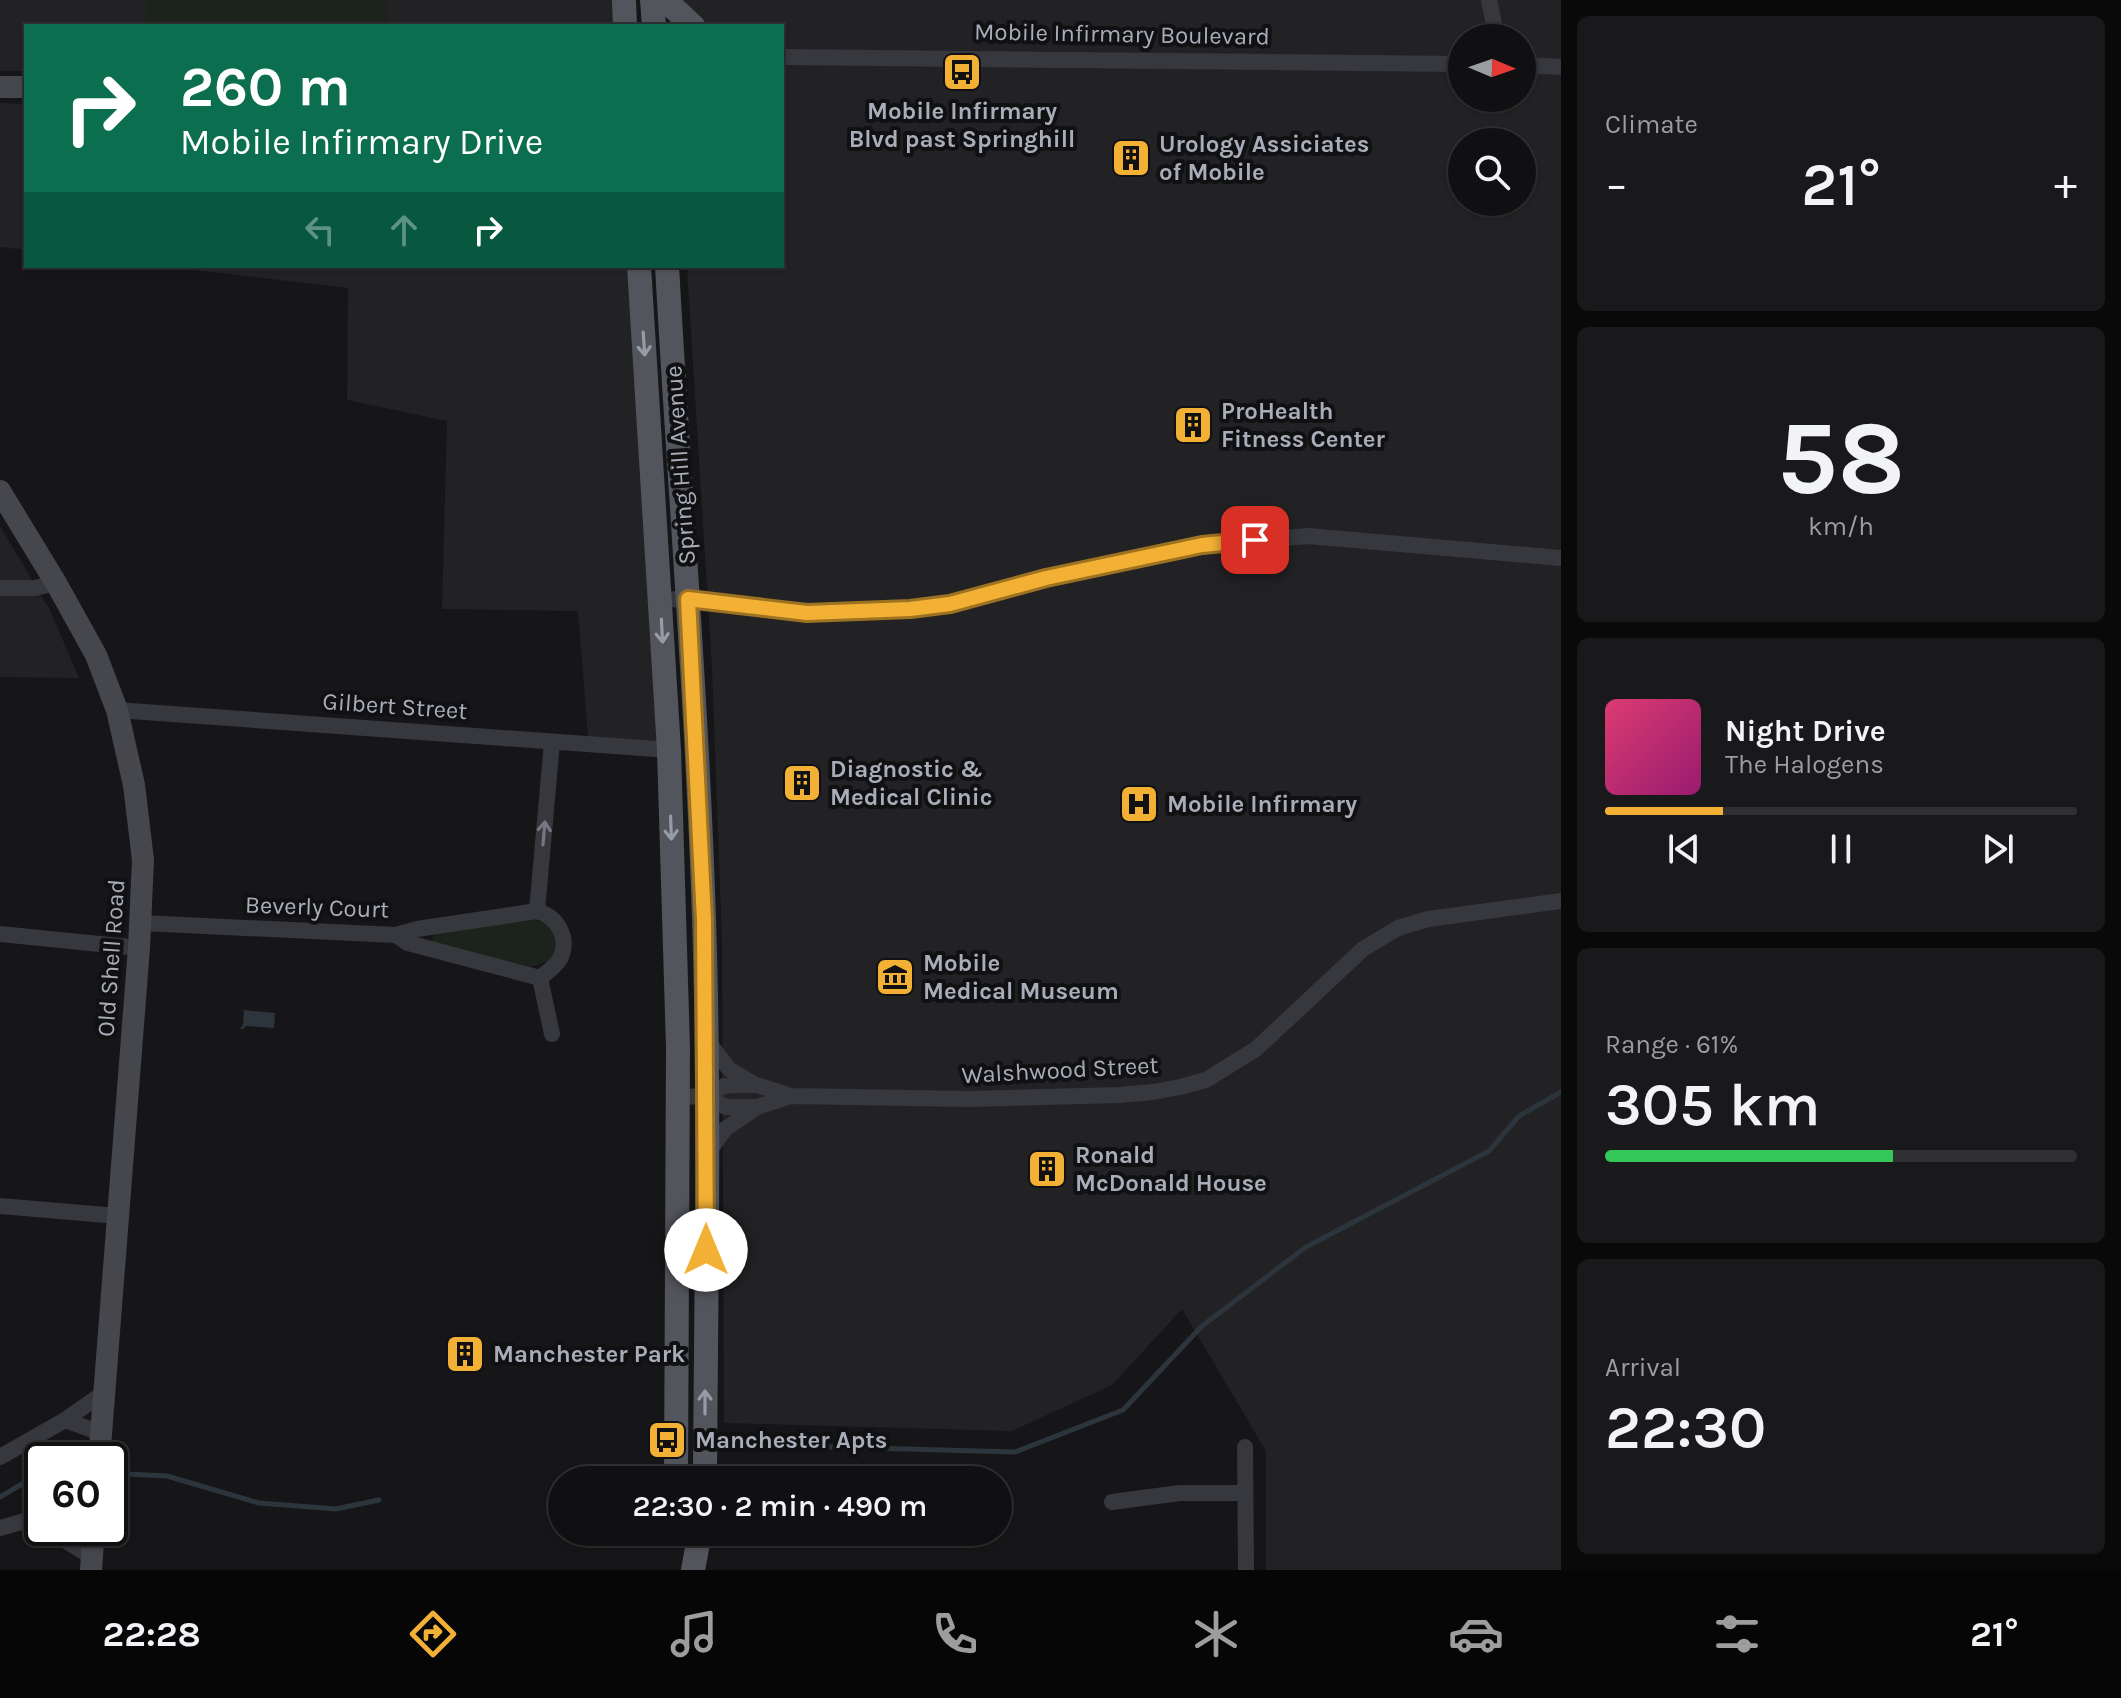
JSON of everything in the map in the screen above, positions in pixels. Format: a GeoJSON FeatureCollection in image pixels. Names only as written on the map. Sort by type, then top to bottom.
{"type":"FeatureCollection","features":[{"type":"Feature","properties":{"kind":"main road"},"geometry":{"type":"LineString","coordinates":[[624,0],[625,24]]}},
{"type":"Feature","properties":{"kind":"main road"},"geometry":{"type":"LineString","coordinates":[[652,0],[654,24]]}},
{"type":"Feature","properties":{"kind":"main road"},"geometry":{"type":"LineString","coordinates":[[665,0],[691,24]]}},
{"type":"Feature","properties":{"kind":"main road","name":"Spring Hill Avenue"},"geometry":{"type":"LineString","coordinates":[[639,268],[669,750],[678,1047],[676,1466]]}},
{"type":"Feature","properties":{"kind":"main road","name":"Spring Hill Avenue"},"geometry":{"type":"LineString","coordinates":[[667,268],[698,771],[704,920],[707,1154],[705,1466]]}},
{"type":"Feature","properties":{"kind":"main road"},"geometry":{"type":"LineString","coordinates":[[685,1546],[691,1570]]}},
{"type":"Feature","properties":{"kind":"main road"},"geometry":{"type":"LineString","coordinates":[[691,1570],[697,1546]]}},
{"type":"Feature","properties":{"kind":"street"},"geometry":{"type":"LineString","coordinates":[[1489,0],[1494,24]]}},
{"type":"Feature","properties":{"kind":"street","name":"Mobile Infirmary Boulevard"},"geometry":{"type":"LineString","coordinates":[[784,57],[1448,64]]}},
{"type":"Feature","properties":{"kind":"street"},"geometry":{"type":"LineString","coordinates":[[1536,66],[1561,67]]}},
{"type":"Feature","properties":{"kind":"street"},"geometry":{"type":"LineString","coordinates":[[0,87],[24,87]]}},
{"type":"Feature","properties":{"kind":"street","name":"Old Shell Road"},"geometry":{"type":"LineString","coordinates":[[0,491],[96,655],[117,710],[134,785],[143,860],[141,923],[100,1442]]}},
{"type":"Feature","properties":{"kind":"street"},"geometry":{"type":"LineString","coordinates":[[660,599],[688,599],[807,613],[910,609],[950,604],[1046,578],[1202,545],[1308,536],[1561,558]]}},
{"type":"Feature","properties":{"kind":"street"},"geometry":{"type":"LineString","coordinates":[[0,588],[35,588],[56,583]]}},
{"type":"Feature","properties":{"kind":"street","name":"Gilbert Street"},"geometry":{"type":"LineString","coordinates":[[117,710],[669,750]]}},
{"type":"Feature","properties":{"kind":"street"},"geometry":{"type":"LineString","coordinates":[[540,978],[555,965],[564,947],[562,932],[556,921],[537,911],[552,742]]}},
{"type":"Feature","properties":{"kind":"street","name":"Walshwood Street"},"geometry":{"type":"LineString","coordinates":[[706,1038],[729,1069],[757,1085],[791,1096],[968,1099],[1153,1092],[1206,1080],[1256,1049],[1363,949],[1398,928],[1428,919],[1561,901]]}},
{"type":"Feature","properties":{"kind":"street","name":"Beverly Court"},"geometry":{"type":"LineString","coordinates":[[141,923],[396,935],[537,911]]}},
{"type":"Feature","properties":{"kind":"street"},"geometry":{"type":"LineString","coordinates":[[0,934],[139,948]]}},
{"type":"Feature","properties":{"kind":"street"},"geometry":{"type":"LineString","coordinates":[[396,935],[408,943],[540,978]]}},
{"type":"Feature","properties":{"kind":"street"},"geometry":{"type":"LineString","coordinates":[[540,978],[552,1034]]}},
{"type":"Feature","properties":{"kind":"street","name":"Walshwood Street"},"geometry":{"type":"LineString","coordinates":[[706,1097],[724,1086],[757,1085]]}},
{"type":"Feature","properties":{"kind":"street","name":"Walshwood Street"},"geometry":{"type":"LineString","coordinates":[[677,1096],[706,1097],[726,1107],[757,1107]]}},
{"type":"Feature","properties":{"kind":"street","name":"Walshwood Street"},"geometry":{"type":"LineString","coordinates":[[707,1154],[725,1129],[757,1107],[791,1096]]}},
{"type":"Feature","properties":{"kind":"street"},"geometry":{"type":"LineString","coordinates":[[0,1206],[118,1216]]}},
{"type":"Feature","properties":{"kind":"street"},"geometry":{"type":"LineString","coordinates":[[0,1457],[65,1420],[105,1392]]}},
{"type":"Feature","properties":{"kind":"street"},"geometry":{"type":"LineString","coordinates":[[65,1420],[101,1433]]}},
{"type":"Feature","properties":{"kind":"street"},"geometry":{"type":"LineString","coordinates":[[1245,1447],[1246,1570]]}},
{"type":"Feature","properties":{"kind":"street"},"geometry":{"type":"LineString","coordinates":[[1112,1502],[1180,1493],[1245,1493]]}},
{"type":"Feature","properties":{"kind":"street"},"geometry":{"type":"LineString","coordinates":[[0,1528],[24,1525]]}},
{"type":"Feature","properties":{"kind":"street"},"geometry":{"type":"LineString","coordinates":[[69,1546],[92,1563]]}},
{"type":"Feature","properties":{"kind":"shaded area"},"geometry":{"type":"Polygon","coordinates":[[[0,0],[618,0],[620,24],[24,24],[24,71],[0,71],[0,0]]]}},
{"type":"Feature","properties":{"kind":"shaded area"},"geometry":{"type":"Polygon","coordinates":[[[146,0],[386,0],[388,24],[146,24],[146,0]]]}},
{"type":"Feature","properties":{"kind":"shaded area","name":"Mobile Infirmary"},"geometry":{"type":"Polygon","coordinates":[[[670,0],[1561,0],[1561,1570],[1266,1570],[1266,1451],[1182,1309],[1112,1385],[1012,1431],[724,1423],[722,942],[712,667],[687,268],[784,268],[784,24],[671,24],[670,0]]]}},
{"type":"Feature","properties":{"kind":"shaded area"},"geometry":{"type":"Polygon","coordinates":[[[0,103],[24,104],[24,250],[0,247],[0,103]]]}},
{"type":"Feature","properties":{"kind":"shaded area"},"geometry":{"type":"Polygon","coordinates":[[[175,268],[634,268],[661,742],[588,737],[578,611],[442,609],[447,421],[347,400],[348,288],[175,268]]]}},
{"type":"Feature","properties":{"kind":"shaded area"},"geometry":{"type":"Polygon","coordinates":[[[0,526],[50,610],[79,678],[0,677],[0,526]]]}},
{"type":"Feature","properties":{"kind":"shaded area"},"geometry":{"type":"Polygon","coordinates":[[[533,920],[552,929],[556,946],[552,960],[530,967],[433,941],[436,933],[533,920]]]}},
{"type":"Feature","properties":{"kind":"shaded area"},"geometry":{"type":"Polygon","coordinates":[[[244,1010],[275,1013],[274,1028],[246,1026],[240,1029],[244,1010]]]}},
{"type":"Feature","properties":{"kind":"waterway"},"geometry":{"type":"LineString","coordinates":[[725,1444],[1015,1452],[1123,1410],[1202,1326],[1306,1247],[1489,1151],[1519,1116],[1561,1092]]}},
{"type":"Feature","properties":{"kind":"waterway"},"geometry":{"type":"LineString","coordinates":[[128,1474],[167,1476],[259,1503],[336,1509],[379,1500]]}},
{"type":"Feature","properties":{"kind":"waterway"},"geometry":{"type":"LineString","coordinates":[[0,1497],[24,1483]]}},
{"type":"Feature","properties":{"kind":"place","name":"Mobile Infirmary Blvd past Springhill"},"geometry":{"type":"Point","coordinates":[962,72]}},
{"type":"Feature","properties":{"kind":"place","name":"Urology Assiciates of Mobile"},"geometry":{"type":"Point","coordinates":[1131,158]}},
{"type":"Feature","properties":{"kind":"place","name":"ProHealth Fitness Center"},"geometry":{"type":"Point","coordinates":[1193,425]}},
{"type":"Feature","properties":{"kind":"place","name":"Diagnostic & Medical Clinic"},"geometry":{"type":"Point","coordinates":[802,783]}},
{"type":"Feature","properties":{"kind":"place","name":"Mobile Infirmary"},"geometry":{"type":"Point","coordinates":[1139,804]}},
{"type":"Feature","properties":{"kind":"place","name":"Mobile Medical Museum"},"geometry":{"type":"Point","coordinates":[895,977]}},
{"type":"Feature","properties":{"kind":"place","name":"Ronald McDonald House"},"geometry":{"type":"Point","coordinates":[1047,1169]}},
{"type":"Feature","properties":{"kind":"place","name":"Manchester Park"},"geometry":{"type":"Point","coordinates":[465,1354]}},
{"type":"Feature","properties":{"kind":"place","name":"Manchester Apts"},"geometry":{"type":"Point","coordinates":[667,1440]}},
{"type":"Feature","properties":{"kind":"route"},"geometry":{"type":"LineString","coordinates":[[706,1250],[704,920],[688,599],[807,613],[910,609],[950,604],[1046,578],[1202,545],[1255,540]]}}]}
